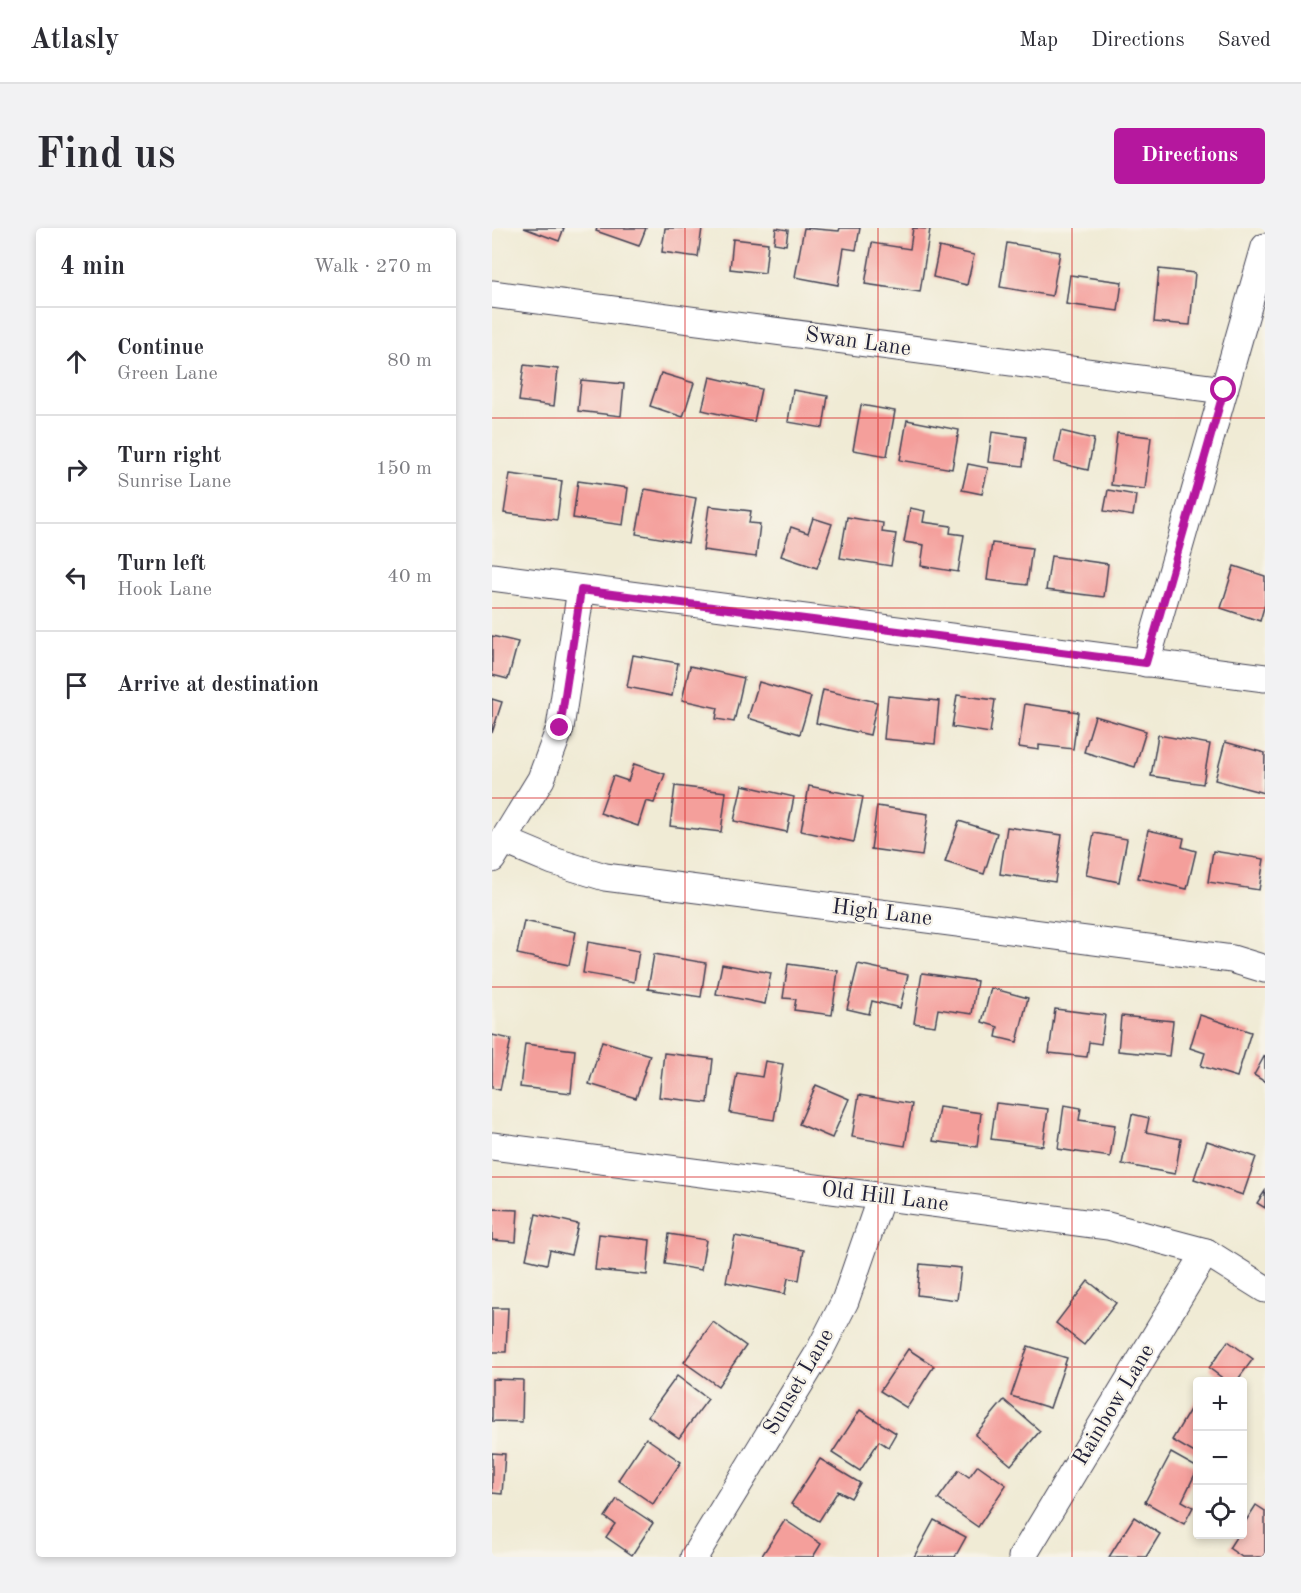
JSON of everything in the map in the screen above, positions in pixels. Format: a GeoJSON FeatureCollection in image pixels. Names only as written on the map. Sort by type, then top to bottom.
{"type":"FeatureCollection","features":[{"type":"Feature","properties":{"kind":"street"},"geometry":{"type":"LineString","coordinates":[[1146,663],[1265,247]]}},
{"type":"Feature","properties":{"kind":"street","name":"Swan Lane"},"geometry":{"type":"LineString","coordinates":[[492,294],[1224,390]]}},
{"type":"Feature","properties":{"kind":"street"},"geometry":{"type":"LineString","coordinates":[[492,577],[1265,678]]}},
{"type":"Feature","properties":{"kind":"street"},"geometry":{"type":"LineString","coordinates":[[497,850],[541,779],[560,728],[581,590]]}},
{"type":"Feature","properties":{"kind":"street","name":"High Lane"},"geometry":{"type":"LineString","coordinates":[[497,850],[553,861],[604,877],[1232,959],[1265,969]]}},
{"type":"Feature","properties":{"kind":"street","name":"Old Hill Lane"},"geometry":{"type":"LineString","coordinates":[[492,1146],[1108,1226],[1206,1252],[1265,1289]]}},
{"type":"Feature","properties":{"kind":"street","name":"Sunset Lane"},"geometry":{"type":"LineString","coordinates":[[694,1557],[818,1354],[845,1301],[881,1197]]}},
{"type":"Feature","properties":{"kind":"street","name":"Rainbow Lane"},"geometry":{"type":"LineString","coordinates":[[1022,1557],[1206,1252]]}},
{"type":"Feature","properties":{"kind":"building"},"geometry":{"type":"Polygon","coordinates":[[[524,228],[564,228],[559,241],[524,228]]]}},
{"type":"Feature","properties":{"kind":"building"},"geometry":{"type":"Polygon","coordinates":[[[597,228],[646,228],[639,246],[596,231],[597,228]]]}},
{"type":"Feature","properties":{"kind":"building"},"geometry":{"type":"Polygon","coordinates":[[[665,228],[702,228],[698,257],[662,252],[665,228]]]}},
{"type":"Feature","properties":{"kind":"building"},"geometry":{"type":"Polygon","coordinates":[[[776,228],[788,230],[786,245],[774,243],[776,228]]]}},
{"type":"Feature","properties":{"kind":"building"},"geometry":{"type":"Polygon","coordinates":[[[804,228],[839,231],[840,228],[860,228],[856,250],[844,248],[838,285],[795,277],[804,228]]]}},
{"type":"Feature","properties":{"kind":"building"},"geometry":{"type":"Polygon","coordinates":[[[913,228],[930,229],[920,292],[865,284],[872,243],[910,249],[913,228]]]}},
{"type":"Feature","properties":{"kind":"building"},"geometry":{"type":"Polygon","coordinates":[[[733,239],[768,243],[765,273],[730,269],[733,239]]]}},
{"type":"Feature","properties":{"kind":"building"},"geometry":{"type":"Polygon","coordinates":[[[1007,243],[1060,252],[1052,296],[1000,287],[1007,243]]]}},
{"type":"Feature","properties":{"kind":"building"},"geometry":{"type":"Polygon","coordinates":[[[939,247],[974,255],[967,285],[933,277],[939,247]]]}},
{"type":"Feature","properties":{"kind":"building"},"geometry":{"type":"Polygon","coordinates":[[[1159,269],[1195,273],[1190,325],[1154,322],[1159,269]]]}},
{"type":"Feature","properties":{"kind":"building"},"geometry":{"type":"Polygon","coordinates":[[[1070,275],[1122,282],[1118,311],[1066,304],[1070,275]]]}},
{"type":"Feature","properties":{"kind":"building"},"geometry":{"type":"Polygon","coordinates":[[[524,365],[558,369],[554,406],[519,401],[524,365]]]}},
{"type":"Feature","properties":{"kind":"building"},"geometry":{"type":"Polygon","coordinates":[[[661,373],[694,383],[683,417],[650,406],[661,373]]]}},
{"type":"Feature","properties":{"kind":"building"},"geometry":{"type":"Polygon","coordinates":[[[710,377],[761,389],[754,422],[702,410],[710,377]]]}},
{"type":"Feature","properties":{"kind":"building"},"geometry":{"type":"Polygon","coordinates":[[[581,380],[624,384],[621,416],[578,411],[581,380]]]}},
{"type":"Feature","properties":{"kind":"building"},"geometry":{"type":"Polygon","coordinates":[[[793,390],[828,396],[823,428],[788,422],[793,390]]]}},
{"type":"Feature","properties":{"kind":"building"},"geometry":{"type":"Polygon","coordinates":[[[861,405],[895,411],[887,456],[853,450],[861,405]]]}},
{"type":"Feature","properties":{"kind":"building"},"geometry":{"type":"Polygon","coordinates":[[[907,420],[959,430],[952,469],[900,460],[907,420]]]}},
{"type":"Feature","properties":{"kind":"building"},"geometry":{"type":"Polygon","coordinates":[[[1061,431],[1094,439],[1088,470],[1054,462],[1061,431]]]}},
{"type":"Feature","properties":{"kind":"building"},"geometry":{"type":"Polygon","coordinates":[[[992,432],[1026,437],[1023,466],[988,462],[992,432]]]}},
{"type":"Feature","properties":{"kind":"building"},"geometry":{"type":"Polygon","coordinates":[[[1117,433],[1151,437],[1145,489],[1111,485],[1117,433]]]}},
{"type":"Feature","properties":{"kind":"building"},"geometry":{"type":"Polygon","coordinates":[[[968,464],[988,468],[982,494],[962,490],[968,464]]]}},
{"type":"Feature","properties":{"kind":"building"},"geometry":{"type":"Polygon","coordinates":[[[510,474],[562,481],[557,520],[504,513],[510,474]]]}},
{"type":"Feature","properties":{"kind":"building"},"geometry":{"type":"Polygon","coordinates":[[[578,481],[628,488],[623,525],[573,518],[578,481]]]}},
{"type":"Feature","properties":{"kind":"building"},"geometry":{"type":"Polygon","coordinates":[[[645,489],[696,498],[688,543],[636,534],[645,489]]]}},
{"type":"Feature","properties":{"kind":"building"},"geometry":{"type":"Polygon","coordinates":[[[1108,490],[1136,495],[1133,516],[1104,511],[1108,490]]]}},
{"type":"Feature","properties":{"kind":"building"},"geometry":{"type":"Polygon","coordinates":[[[709,506],[751,511],[749,523],[760,524],[756,557],[703,550],[709,506]]]}},
{"type":"Feature","properties":{"kind":"building"},"geometry":{"type":"Polygon","coordinates":[[[910,508],[925,511],[923,522],[951,526],[950,533],[964,535],[958,572],[921,566],[924,545],[904,542],[910,508]]]}},
{"type":"Feature","properties":{"kind":"building"},"geometry":{"type":"Polygon","coordinates":[[[847,517],[883,523],[882,532],[896,534],[891,566],[840,558],[847,517]]]}},
{"type":"Feature","properties":{"kind":"building"},"geometry":{"type":"Polygon","coordinates":[[[813,518],[832,524],[817,568],[781,556],[791,527],[808,533],[813,518]]]}},
{"type":"Feature","properties":{"kind":"building"},"geometry":{"type":"Polygon","coordinates":[[[992,543],[1032,548],[1027,585],[987,580],[992,543]]]}},
{"type":"Feature","properties":{"kind":"building"},"geometry":{"type":"Polygon","coordinates":[[[1051,556],[1108,564],[1104,597],[1046,590],[1051,556]]]}},
{"type":"Feature","properties":{"kind":"building"},"geometry":{"type":"Polygon","coordinates":[[[1234,566],[1265,576],[1265,604],[1260,621],[1221,608],[1234,566]]]}},
{"type":"Feature","properties":{"kind":"building"},"geometry":{"type":"Polygon","coordinates":[[[492,636],[518,642],[508,679],[492,675],[492,636]]]}},
{"type":"Feature","properties":{"kind":"building"},"geometry":{"type":"Polygon","coordinates":[[[633,655],[678,663],[672,696],[627,687],[633,655]]]}},
{"type":"Feature","properties":{"kind":"building"},"geometry":{"type":"Polygon","coordinates":[[[690,666],[744,678],[734,722],[716,719],[718,708],[682,700],[690,666]]]}},
{"type":"Feature","properties":{"kind":"building"},"geometry":{"type":"Polygon","coordinates":[[[759,682],[811,697],[800,734],[748,718],[759,682]]]}},
{"type":"Feature","properties":{"kind":"building"},"geometry":{"type":"Polygon","coordinates":[[[823,690],[877,702],[870,735],[816,723],[823,690]]]}},
{"type":"Feature","properties":{"kind":"building"},"geometry":{"type":"Polygon","coordinates":[[[957,695],[995,700],[990,733],[952,727],[957,695]]]}},
{"type":"Feature","properties":{"kind":"building"},"geometry":{"type":"Polygon","coordinates":[[[888,696],[939,701],[935,744],[884,739],[888,696]]]}},
{"type":"Feature","properties":{"kind":"building"},"geometry":{"type":"Polygon","coordinates":[[[492,699],[502,702],[492,733],[492,699]]]}},
{"type":"Feature","properties":{"kind":"building"},"geometry":{"type":"Polygon","coordinates":[[[1025,704],[1078,712],[1073,749],[1039,745],[1039,750],[1019,747],[1025,704]]]}},
{"type":"Feature","properties":{"kind":"building"},"geometry":{"type":"Polygon","coordinates":[[[1095,716],[1146,731],[1135,767],[1084,752],[1095,716]]]}},
{"type":"Feature","properties":{"kind":"building"},"geometry":{"type":"Polygon","coordinates":[[[1158,735],[1210,744],[1203,784],[1151,776],[1158,735]]]}},
{"type":"Feature","properties":{"kind":"building"},"geometry":{"type":"Polygon","coordinates":[[[1225,742],[1265,753],[1264,793],[1215,780],[1225,742]]]}},
{"type":"Feature","properties":{"kind":"building"},"geometry":{"type":"Polygon","coordinates":[[[634,764],[665,774],[654,803],[646,801],[638,826],[600,813],[613,776],[628,781],[634,764]]]}},
{"type":"Feature","properties":{"kind":"building"},"geometry":{"type":"Polygon","coordinates":[[[742,785],[794,797],[787,832],[734,821],[742,785]]]}},
{"type":"Feature","properties":{"kind":"building"},"geometry":{"type":"Polygon","coordinates":[[[675,786],[726,792],[721,832],[670,826],[675,786]]]}},
{"type":"Feature","properties":{"kind":"building"},"geometry":{"type":"Polygon","coordinates":[[[809,786],[863,797],[854,842],[801,831],[809,786]]]}},
{"type":"Feature","properties":{"kind":"building"},"geometry":{"type":"Polygon","coordinates":[[[877,806],[928,814],[922,856],[871,849],[877,806]]]}},
{"type":"Feature","properties":{"kind":"building"},"geometry":{"type":"Polygon","coordinates":[[[959,821],[997,833],[984,874],[945,862],[959,821]]]}},
{"type":"Feature","properties":{"kind":"building"},"geometry":{"type":"Polygon","coordinates":[[[1007,827],[1062,835],[1055,882],[1000,874],[1007,827]]]}},
{"type":"Feature","properties":{"kind":"building"},"geometry":{"type":"Polygon","coordinates":[[[1148,830],[1184,838],[1182,847],[1196,851],[1187,889],[1138,878],[1148,830]]]}},
{"type":"Feature","properties":{"kind":"building"},"geometry":{"type":"Polygon","coordinates":[[[1094,833],[1127,839],[1119,882],[1086,875],[1094,833]]]}},
{"type":"Feature","properties":{"kind":"building"},"geometry":{"type":"Polygon","coordinates":[[[1213,851],[1264,859],[1259,890],[1208,882],[1213,851]]]}},
{"type":"Feature","properties":{"kind":"building"},"geometry":{"type":"Polygon","coordinates":[[[524,921],[576,932],[569,965],[517,954],[524,921]]]}},
{"type":"Feature","properties":{"kind":"building"},"geometry":{"type":"Polygon","coordinates":[[[588,942],[639,951],[634,982],[583,973],[588,942]]]}},
{"type":"Feature","properties":{"kind":"building"},"geometry":{"type":"Polygon","coordinates":[[[654,954],[706,963],[701,997],[648,989],[654,954]]]}},
{"type":"Feature","properties":{"kind":"building"},"geometry":{"type":"Polygon","coordinates":[[[722,964],[771,973],[765,1004],[716,994],[722,964]]]}},
{"type":"Feature","properties":{"kind":"building"},"geometry":{"type":"Polygon","coordinates":[[[788,964],[838,971],[832,1015],[794,1010],[796,999],[783,998],[788,964]]]}},
{"type":"Feature","properties":{"kind":"building"},"geometry":{"type":"Polygon","coordinates":[[[858,964],[908,975],[900,1008],[872,1001],[869,1014],[847,1009],[858,964]]]}},
{"type":"Feature","properties":{"kind":"building"},"geometry":{"type":"Polygon","coordinates":[[[922,973],[977,981],[972,1014],[938,1009],[935,1026],[914,1023],[922,973]]]}},
{"type":"Feature","properties":{"kind":"building"},"geometry":{"type":"Polygon","coordinates":[[[991,988],[1028,998],[1017,1042],[996,1037],[998,1027],[982,1022],[991,988]]]}},
{"type":"Feature","properties":{"kind":"building"},"geometry":{"type":"Polygon","coordinates":[[[1055,1009],[1105,1015],[1101,1044],[1089,1042],[1087,1057],[1049,1053],[1055,1009]]]}},
{"type":"Feature","properties":{"kind":"building"},"geometry":{"type":"Polygon","coordinates":[[[1200,1015],[1251,1032],[1237,1077],[1201,1066],[1205,1053],[1190,1048],[1200,1015]]]}},
{"type":"Feature","properties":{"kind":"building"},"geometry":{"type":"Polygon","coordinates":[[[1121,1016],[1173,1021],[1169,1056],[1118,1051],[1121,1016]]]}},
{"type":"Feature","properties":{"kind":"building"},"geometry":{"type":"Polygon","coordinates":[[[492,1035],[511,1039],[500,1090],[492,1088],[492,1035]]]}},
{"type":"Feature","properties":{"kind":"building"},"geometry":{"type":"Polygon","coordinates":[[[602,1041],[650,1055],[636,1098],[589,1084],[602,1041]]]}},
{"type":"Feature","properties":{"kind":"building"},"geometry":{"type":"Polygon","coordinates":[[[525,1044],[575,1050],[571,1093],[520,1087],[525,1044]]]}},
{"type":"Feature","properties":{"kind":"building"},"geometry":{"type":"Polygon","coordinates":[[[664,1053],[713,1059],[708,1103],[659,1097],[664,1053]]]}},
{"type":"Feature","properties":{"kind":"building"},"geometry":{"type":"Polygon","coordinates":[[[1265,1055],[1265,1082],[1254,1075],[1265,1055]]]}},
{"type":"Feature","properties":{"kind":"building"},"geometry":{"type":"Polygon","coordinates":[[[765,1061],[783,1064],[774,1120],[730,1113],[737,1073],[762,1077],[765,1061]]]}},
{"type":"Feature","properties":{"kind":"building"},"geometry":{"type":"Polygon","coordinates":[[[816,1085],[849,1099],[832,1138],[799,1124],[816,1085]]]}},
{"type":"Feature","properties":{"kind":"building"},"geometry":{"type":"Polygon","coordinates":[[[859,1095],[912,1104],[905,1146],[852,1137],[859,1095]]]}},
{"type":"Feature","properties":{"kind":"building"},"geometry":{"type":"Polygon","coordinates":[[[996,1103],[1048,1109],[1043,1146],[991,1139],[996,1103]]]}},
{"type":"Feature","properties":{"kind":"building"},"geometry":{"type":"Polygon","coordinates":[[[1064,1105],[1081,1108],[1079,1120],[1115,1125],[1110,1157],[1058,1149],[1064,1105]]]}},
{"type":"Feature","properties":{"kind":"building"},"geometry":{"type":"Polygon","coordinates":[[[939,1107],[981,1113],[977,1147],[933,1141],[939,1107]]]}},
{"type":"Feature","properties":{"kind":"building"},"geometry":{"type":"Polygon","coordinates":[[[1132,1114],[1149,1118],[1146,1132],[1181,1139],[1175,1174],[1122,1164],[1132,1114]]]}},
{"type":"Feature","properties":{"kind":"building"},"geometry":{"type":"Polygon","coordinates":[[[1207,1141],[1256,1157],[1243,1195],[1194,1179],[1207,1141]]]}},
{"type":"Feature","properties":{"kind":"building"},"geometry":{"type":"Polygon","coordinates":[[[1265,1191],[1265,1208],[1257,1203],[1265,1191]]]}},
{"type":"Feature","properties":{"kind":"building"},"geometry":{"type":"Polygon","coordinates":[[[492,1209],[518,1210],[516,1242],[492,1240],[492,1209]]]}},
{"type":"Feature","properties":{"kind":"building"},"geometry":{"type":"Polygon","coordinates":[[[536,1214],[578,1224],[571,1255],[550,1250],[547,1264],[526,1259],[536,1214]]]}},
{"type":"Feature","properties":{"kind":"building"},"geometry":{"type":"Polygon","coordinates":[[[599,1234],[650,1240],[647,1275],[595,1270],[599,1234]]]}},
{"type":"Feature","properties":{"kind":"building"},"geometry":{"type":"Polygon","coordinates":[[[669,1234],[706,1240],[701,1270],[665,1264],[669,1234]]]}},
{"type":"Feature","properties":{"kind":"building"},"geometry":{"type":"Polygon","coordinates":[[[735,1236],[804,1250],[799,1280],[788,1278],[785,1294],[726,1282],[735,1236]]]}},
{"type":"Feature","properties":{"kind":"building"},"geometry":{"type":"Polygon","coordinates":[[[920,1264],[961,1268],[957,1300],[917,1295],[920,1264]]]}},
{"type":"Feature","properties":{"kind":"building"},"geometry":{"type":"Polygon","coordinates":[[[1088,1281],[1116,1303],[1084,1345],[1056,1323],[1088,1281]]]}},
{"type":"Feature","properties":{"kind":"building"},"geometry":{"type":"Polygon","coordinates":[[[492,1308],[508,1308],[506,1352],[492,1352],[492,1308]]]}},
{"type":"Feature","properties":{"kind":"building"},"geometry":{"type":"Polygon","coordinates":[[[713,1322],[746,1346],[718,1386],[684,1362],[713,1322]]]}},
{"type":"Feature","properties":{"kind":"building"},"geometry":{"type":"Polygon","coordinates":[[[1228,1341],[1253,1359],[1240,1377],[1221,1377],[1209,1368],[1228,1341]]]}},
{"type":"Feature","properties":{"kind":"building"},"geometry":{"type":"Polygon","coordinates":[[[1028,1346],[1067,1358],[1050,1408],[1011,1396],[1028,1346]]]}},
{"type":"Feature","properties":{"kind":"building"},"geometry":{"type":"Polygon","coordinates":[[[908,1349],[934,1366],[907,1408],[880,1391],[908,1349]]]}},
{"type":"Feature","properties":{"kind":"building"},"geometry":{"type":"Polygon","coordinates":[[[677,1376],[708,1399],[679,1438],[648,1416],[677,1376]]]}},
{"type":"Feature","properties":{"kind":"building"},"geometry":{"type":"Polygon","coordinates":[[[492,1379],[523,1380],[522,1422],[492,1421],[492,1379]]]}},
{"type":"Feature","properties":{"kind":"building"},"geometry":{"type":"Polygon","coordinates":[[[1004,1400],[1040,1431],[1011,1465],[975,1435],[1004,1400]]]}},
{"type":"Feature","properties":{"kind":"building"},"geometry":{"type":"Polygon","coordinates":[[[1193,1404],[1193,1452],[1172,1440],[1193,1404]]]}},
{"type":"Feature","properties":{"kind":"building"},"geometry":{"type":"Polygon","coordinates":[[[860,1410],[896,1433],[888,1447],[879,1441],[860,1471],[832,1453],[860,1410]]]}},
{"type":"Feature","properties":{"kind":"building"},"geometry":{"type":"Polygon","coordinates":[[[646,1438],[681,1462],[653,1504],[618,1480],[646,1438]]]}},
{"type":"Feature","properties":{"kind":"building"},"geometry":{"type":"Polygon","coordinates":[[[492,1453],[505,1454],[502,1494],[492,1493],[492,1453]]]}},
{"type":"Feature","properties":{"kind":"building"},"geometry":{"type":"Polygon","coordinates":[[[1171,1453],[1193,1465],[1193,1478],[1182,1501],[1193,1507],[1184,1524],[1145,1502],[1171,1453]]]}},
{"type":"Feature","properties":{"kind":"building"},"geometry":{"type":"Polygon","coordinates":[[[820,1459],[860,1483],[851,1498],[838,1491],[819,1521],[791,1504],[820,1459]]]}},
{"type":"Feature","properties":{"kind":"building"},"geometry":{"type":"Polygon","coordinates":[[[978,1465],[1006,1485],[978,1527],[938,1499],[959,1470],[969,1477],[978,1465]]]}},
{"type":"Feature","properties":{"kind":"building"},"geometry":{"type":"Polygon","coordinates":[[[617,1499],[653,1523],[632,1555],[606,1537],[615,1524],[605,1517],[617,1499]]]}},
{"type":"Feature","properties":{"kind":"building"},"geometry":{"type":"Polygon","coordinates":[[[1256,1505],[1265,1511],[1265,1557],[1242,1557],[1229,1548],[1235,1539],[1247,1539],[1247,1519],[1256,1505]]]}},
{"type":"Feature","properties":{"kind":"building"},"geometry":{"type":"Polygon","coordinates":[[[1134,1517],[1160,1534],[1146,1557],[1109,1557],[1134,1517]]]}},
{"type":"Feature","properties":{"kind":"building"},"geometry":{"type":"Polygon","coordinates":[[[785,1520],[821,1544],[813,1557],[761,1557],[785,1520]]]}},
{"type":"Feature","properties":{"kind":"building"},"geometry":{"type":"Polygon","coordinates":[[[934,1520],[966,1537],[955,1557],[914,1557],[934,1520]]]}},
{"type":"Feature","properties":{"kind":"route"},"geometry":{"type":"LineString","coordinates":[[560,728],[581,590],[1146,663],[1224,390]]}}]}
